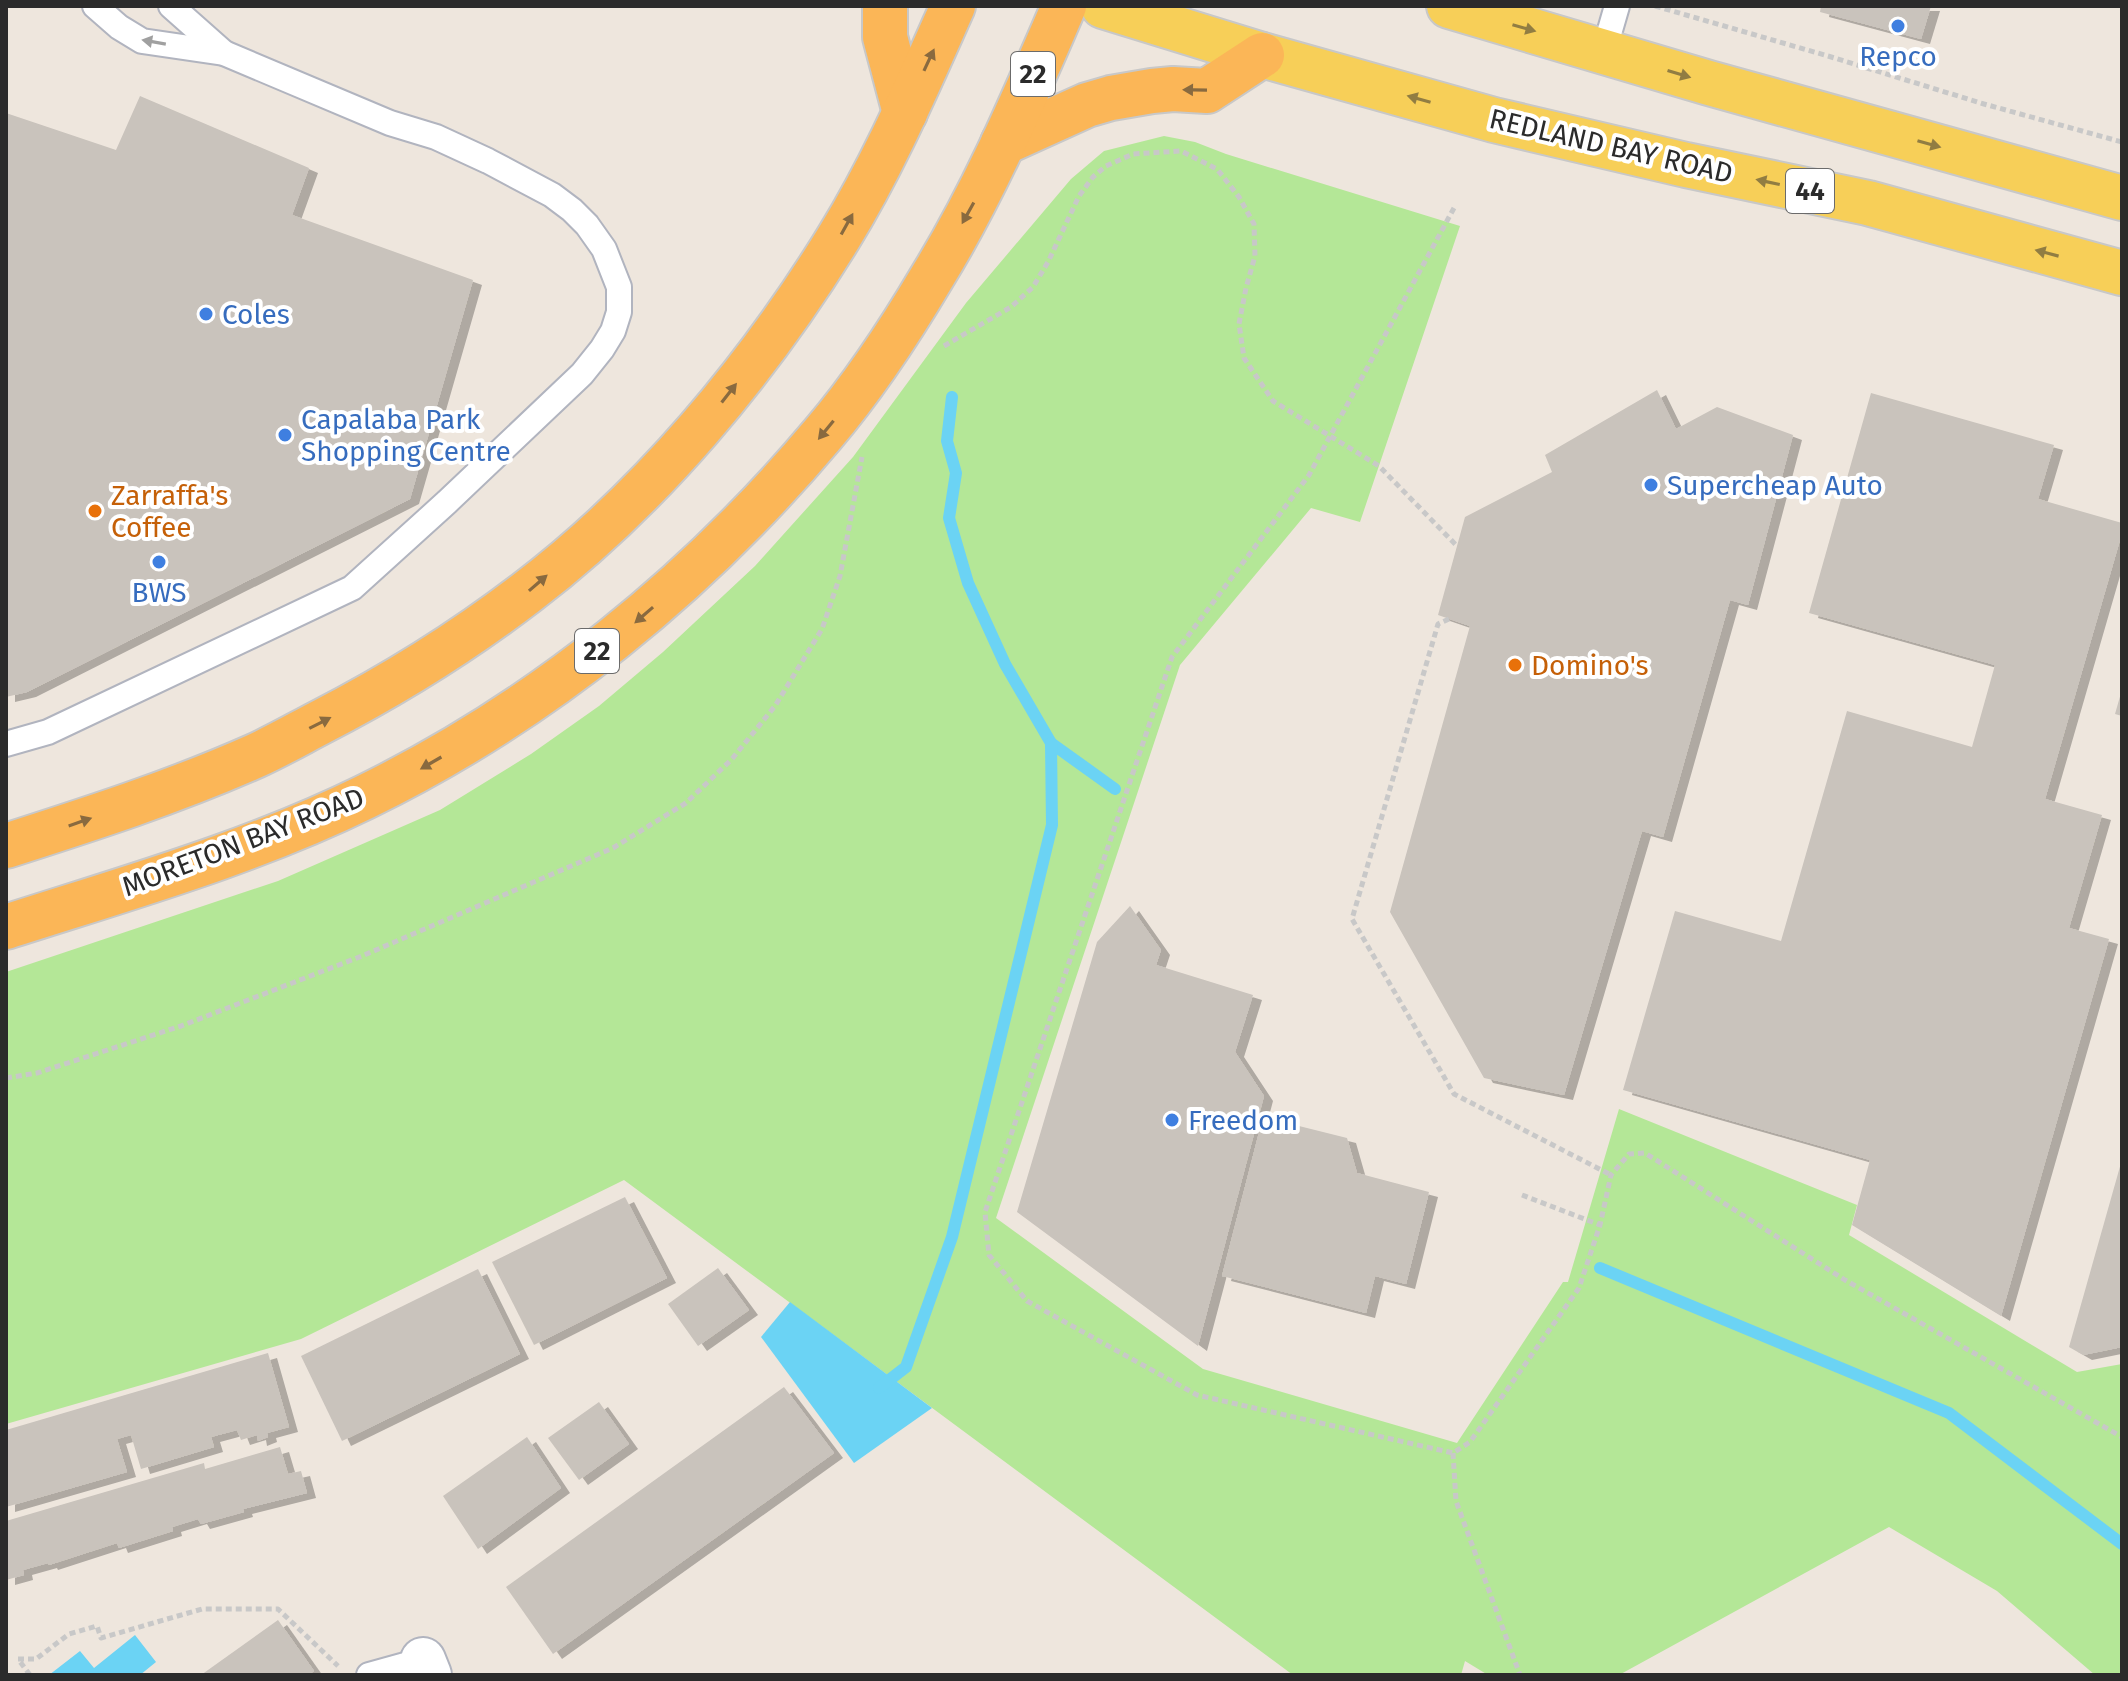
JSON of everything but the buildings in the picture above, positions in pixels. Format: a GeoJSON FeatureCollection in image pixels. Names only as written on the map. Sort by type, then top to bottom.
{"type":"FeatureCollection","features":[{"type":"Feature","properties":{"kind":"highway"},"geometry":{"type":"LineString","coordinates":[[885,6],[885,37],[905,113]]}},
{"type":"Feature","properties":{"kind":"highway"},"geometry":{"type":"LineString","coordinates":[[6,846],[168,792],[258,755],[368,698],[527,593],[635,497],[679,453],[722,402],[805,290],[841,235],[876,171],[953,6]]}},
{"type":"Feature","properties":{"kind":"highway","name":"MORETON BAY ROAD"},"geometry":{"type":"LineString","coordinates":[[6,927],[191,868],[283,833],[362,798],[429,765],[494,725],[639,620],[700,566],[764,500],[825,432],[879,358],[933,276],[975,200],[1064,6]]}},
{"type":"Feature","properties":{"kind":"highway"},"geometry":{"type":"LineString","coordinates":[[1003,143],[1087,105],[1111,98],[1173,89],[1207,91],[1262,55]]}},
{"type":"Feature","properties":{"kind":"main road","name":"REDLAND BAY ROAD"},"geometry":{"type":"LineString","coordinates":[[1103,6],[1262,55],[1494,120],[1868,203],[2122,273]]}},
{"type":"Feature","properties":{"kind":"main road"},"geometry":{"type":"LineString","coordinates":[[1449,6],[1724,87],[2122,198]]}},
{"type":"Feature","properties":{"kind":"lane"},"geometry":{"type":"LineString","coordinates":[[6,744],[48,732],[352,588],[582,374],[607,340],[619,312],[619,287],[604,249],[587,225],[552,195],[436,137],[390,123],[224,53],[142,41],[119,27],[95,6]]}},
{"type":"Feature","properties":{"kind":"lane"},"geometry":{"type":"LineString","coordinates":[[171,6],[224,53]]}},
{"type":"Feature","properties":{"kind":"lane"},"geometry":{"type":"LineString","coordinates":[[1604,51],[1617,6]]}},
{"type":"Feature","properties":{"kind":"lane"},"geometry":{"type":"LineString","coordinates":[[369,1675],[426,1668]]}},
{"type":"Feature","properties":{"kind":"path"},"geometry":{"type":"LineString","coordinates":[[1655,6],[2122,142]]}},
{"type":"Feature","properties":{"kind":"path"},"geometry":{"type":"LineString","coordinates":[[942,347],[1011,307],[1033,287],[1079,196],[1106,166],[1133,154],[1181,151],[1217,169],[1239,197],[1254,224],[1255,256],[1239,324],[1244,358],[1273,401],[1379,466],[1457,546]]}},
{"type":"Feature","properties":{"kind":"path"},"geometry":{"type":"LineString","coordinates":[[1454,208],[1309,475],[1172,657],[985,1212],[989,1255],[1027,1301],[1197,1395],[1453,1453],[1470,1442],[1579,1288],[1600,1225],[1611,1175],[1629,1154],[1645,1153],[1845,1280],[2122,1437]]}},
{"type":"Feature","properties":{"kind":"path"},"geometry":{"type":"LineString","coordinates":[[6,1078],[37,1073],[181,1026],[362,956],[613,848],[686,803],[732,759],[775,706],[822,629],[840,576],[862,457]]}},
{"type":"Feature","properties":{"kind":"path"},"geometry":{"type":"LineString","coordinates":[[1449,619],[1438,624],[1352,919],[1454,1094],[1611,1175]]}},
{"type":"Feature","properties":{"kind":"path"},"geometry":{"type":"LineString","coordinates":[[1522,1195],[1600,1225]]}},
{"type":"Feature","properties":{"kind":"path"},"geometry":{"type":"LineString","coordinates":[[1453,1453],[1456,1501],[1520,1675]]}},
{"type":"Feature","properties":{"kind":"path"},"geometry":{"type":"LineString","coordinates":[[30,1675],[18,1659],[36,1659],[69,1634],[97,1626],[101,1638],[202,1609],[278,1609],[347,1675]]}},
{"type":"Feature","properties":{"kind":"green space"},"geometry":{"type":"Polygon","coordinates":[[[1164,136],[1195,142],[1460,226],[1360,522],[1311,508],[1180,665],[996,1218],[1203,1369],[1457,1443],[1563,1282],[1568,1282],[1619,1109],[1857,1205],[1849,1235],[2077,1372],[2122,1364],[2122,1675],[2095,1675],[1997,1591],[1889,1527],[1619,1675],[1488,1675],[1465,1661],[1461,1675],[1293,1675],[624,1180],[301,1339],[6,1424],[6,972],[278,881],[440,810],[531,754],[599,706],[663,652],[755,566],[853,457],[966,303],[1071,179],[1104,151],[1164,136]]]}},
{"type":"Feature","properties":{"kind":"water"},"geometry":{"type":"Polygon","coordinates":[[[790,1302],[932,1408],[854,1463],[761,1337],[790,1302]]]}},
{"type":"Feature","properties":{"kind":"water"},"geometry":{"type":"Polygon","coordinates":[[[135,1635],[156,1662],[140,1675],[49,1675],[80,1651],[94,1668],[135,1635]]]}},
{"type":"Feature","properties":{"kind":"waterway"},"geometry":{"type":"LineString","coordinates":[[952,397],[947,441],[956,473],[949,518],[968,583],[1005,664],[1051,743],[1115,789]]}},
{"type":"Feature","properties":{"kind":"waterway"},"geometry":{"type":"LineString","coordinates":[[879,1388],[906,1367],[952,1237],[1052,825],[1051,743]]}},
{"type":"Feature","properties":{"kind":"waterway"},"geometry":{"type":"LineString","coordinates":[[1600,1268],[1949,1413],[2122,1544]]}},
{"type":"Feature","properties":{"kind":"place","name":"Repco"},"geometry":{"type":"Point","coordinates":[1898,26]}},
{"type":"Feature","properties":{"kind":"place","name":"Coles"},"geometry":{"type":"Point","coordinates":[206,314]}},
{"type":"Feature","properties":{"kind":"place","name":"Capalaba Park Shopping Centre"},"geometry":{"type":"Point","coordinates":[285,435]}},
{"type":"Feature","properties":{"kind":"place","name":"Supercheap Auto"},"geometry":{"type":"Point","coordinates":[1651,485]}},
{"type":"Feature","properties":{"kind":"place","name":"Zarraffa's Coffee"},"geometry":{"type":"Point","coordinates":[95,511]}},
{"type":"Feature","properties":{"kind":"place","name":"BWS"},"geometry":{"type":"Point","coordinates":[159,562]}},
{"type":"Feature","properties":{"kind":"place","name":"Domino's"},"geometry":{"type":"Point","coordinates":[1515,665]}},
{"type":"Feature","properties":{"kind":"place","name":"Freedom"},"geometry":{"type":"Point","coordinates":[1172,1120]}}]}
